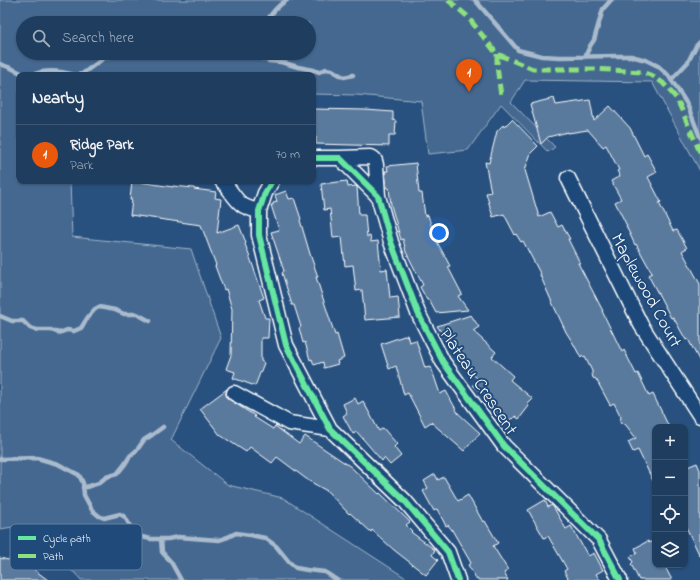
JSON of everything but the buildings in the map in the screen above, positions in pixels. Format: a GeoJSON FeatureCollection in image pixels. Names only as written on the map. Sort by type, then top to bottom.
{"type":"FeatureCollection","features":[{"type":"Feature","properties":{"kind":"street"},"geometry":{"type":"LineString","coordinates":[[316,158],[373,158],[376,165],[378,196]]}},
{"type":"Feature","properties":{"kind":"street","name":"Plateau Crescent"},"geometry":{"type":"LineString","coordinates":[[340,158],[378,196],[391,242],[418,313],[444,362],[504,446],[599,540],[620,580]]}},
{"type":"Feature","properties":{"kind":"street","name":"Maplewood Court"},"geometry":{"type":"LineString","coordinates":[[568,178],[641,326],[700,416]]}},
{"type":"Feature","properties":{"kind":"street"},"geometry":{"type":"LineString","coordinates":[[225,184],[244,206],[259,211]]}},
{"type":"Feature","properties":{"kind":"street"},"geometry":{"type":"LineString","coordinates":[[270,184],[265,193],[259,211],[259,235],[286,345],[330,430],[405,501],[448,552],[458,580]]}},
{"type":"Feature","properties":{"kind":"street"},"geometry":{"type":"LineString","coordinates":[[234,393],[289,423],[330,430]]}},
{"type":"Feature","properties":{"kind":"shaded area"},"geometry":{"type":"Polygon","coordinates":[[[0,0],[700,0],[700,171],[652,82],[525,80],[511,102],[555,147],[548,152],[501,104],[468,150],[428,154],[421,101],[357,95],[316,94],[316,72],[16,72],[16,184],[70,184],[72,237],[191,249],[221,338],[171,440],[228,485],[283,498],[409,580],[81,580],[71,570],[142,570],[142,524],[10,524],[10,527],[0,529],[0,0]]]}},
{"type":"Feature","properties":{"kind":"waterway"},"geometry":{"type":"LineString","coordinates":[[270,16],[287,0]]}},
{"type":"Feature","properties":{"kind":"waterway"},"geometry":{"type":"LineString","coordinates":[[475,0],[518,50],[542,56],[560,57],[631,56],[646,60],[658,66],[668,75],[687,104],[700,137]]}},
{"type":"Feature","properties":{"kind":"waterway"},"geometry":{"type":"LineString","coordinates":[[585,57],[594,40],[603,9],[611,0]]}},
{"type":"Feature","properties":{"kind":"waterway"},"geometry":{"type":"LineString","coordinates":[[671,80],[688,62],[696,46],[700,42]]}},
{"type":"Feature","properties":{"kind":"waterway"},"geometry":{"type":"LineString","coordinates":[[85,72],[101,60]]}},
{"type":"Feature","properties":{"kind":"waterway"},"geometry":{"type":"LineString","coordinates":[[266,60],[281,62],[319,72],[326,69],[332,70],[344,77],[353,75]]}},
{"type":"Feature","properties":{"kind":"waterway"},"geometry":{"type":"LineString","coordinates":[[0,64],[19,72]]}},
{"type":"Feature","properties":{"kind":"waterway"},"geometry":{"type":"LineString","coordinates":[[40,72],[63,72]]}},
{"type":"Feature","properties":{"kind":"waterway"},"geometry":{"type":"LineString","coordinates":[[0,316],[12,321],[23,321],[30,328],[37,330],[51,330],[59,333],[67,330],[74,331],[81,328],[88,317],[95,309],[99,307],[115,310],[124,314],[137,314],[150,321]]}},
{"type":"Feature","properties":{"kind":"waterway"},"geometry":{"type":"LineString","coordinates":[[83,488],[99,483],[106,477],[117,474],[144,440],[163,427]]}},
{"type":"Feature","properties":{"kind":"waterway"},"geometry":{"type":"LineString","coordinates":[[0,459],[37,458],[58,464],[79,475],[83,483],[84,495],[92,510],[99,516],[104,518],[120,514],[125,517],[129,524]]}},
{"type":"Feature","properties":{"kind":"waterway"},"geometry":{"type":"LineString","coordinates":[[142,537],[151,539],[168,539],[178,537],[219,540],[236,533],[265,538],[276,546],[296,568],[325,572],[337,580]]}},
{"type":"Feature","properties":{"kind":"waterway"},"geometry":{"type":"LineString","coordinates":[[161,539],[162,552],[171,562],[181,580]]}},
{"type":"Feature","properties":{"kind":"marked path"},"geometry":{"type":"LineString","coordinates":[[448,0],[467,16],[497,54],[533,69],[594,69],[642,72],[653,76],[663,83],[677,99],[700,152]]}},
{"type":"Feature","properties":{"kind":"marked path"},"geometry":{"type":"LineString","coordinates":[[497,54],[501,96]]}},
{"type":"Feature","properties":{"kind":"cycle path"},"geometry":{"type":"LineString","coordinates":[[316,158],[340,158],[378,196],[391,242],[418,313],[443,362],[504,446],[599,540],[620,580]]}},
{"type":"Feature","properties":{"kind":"cycle path"},"geometry":{"type":"LineString","coordinates":[[270,184],[265,193],[259,211],[259,235],[286,345],[330,429],[405,501],[448,552],[458,580]]}},
{"type":"Feature","properties":{"kind":"place","name":"Ridge Park"},"geometry":{"type":"Point","coordinates":[469,92]}}]}
